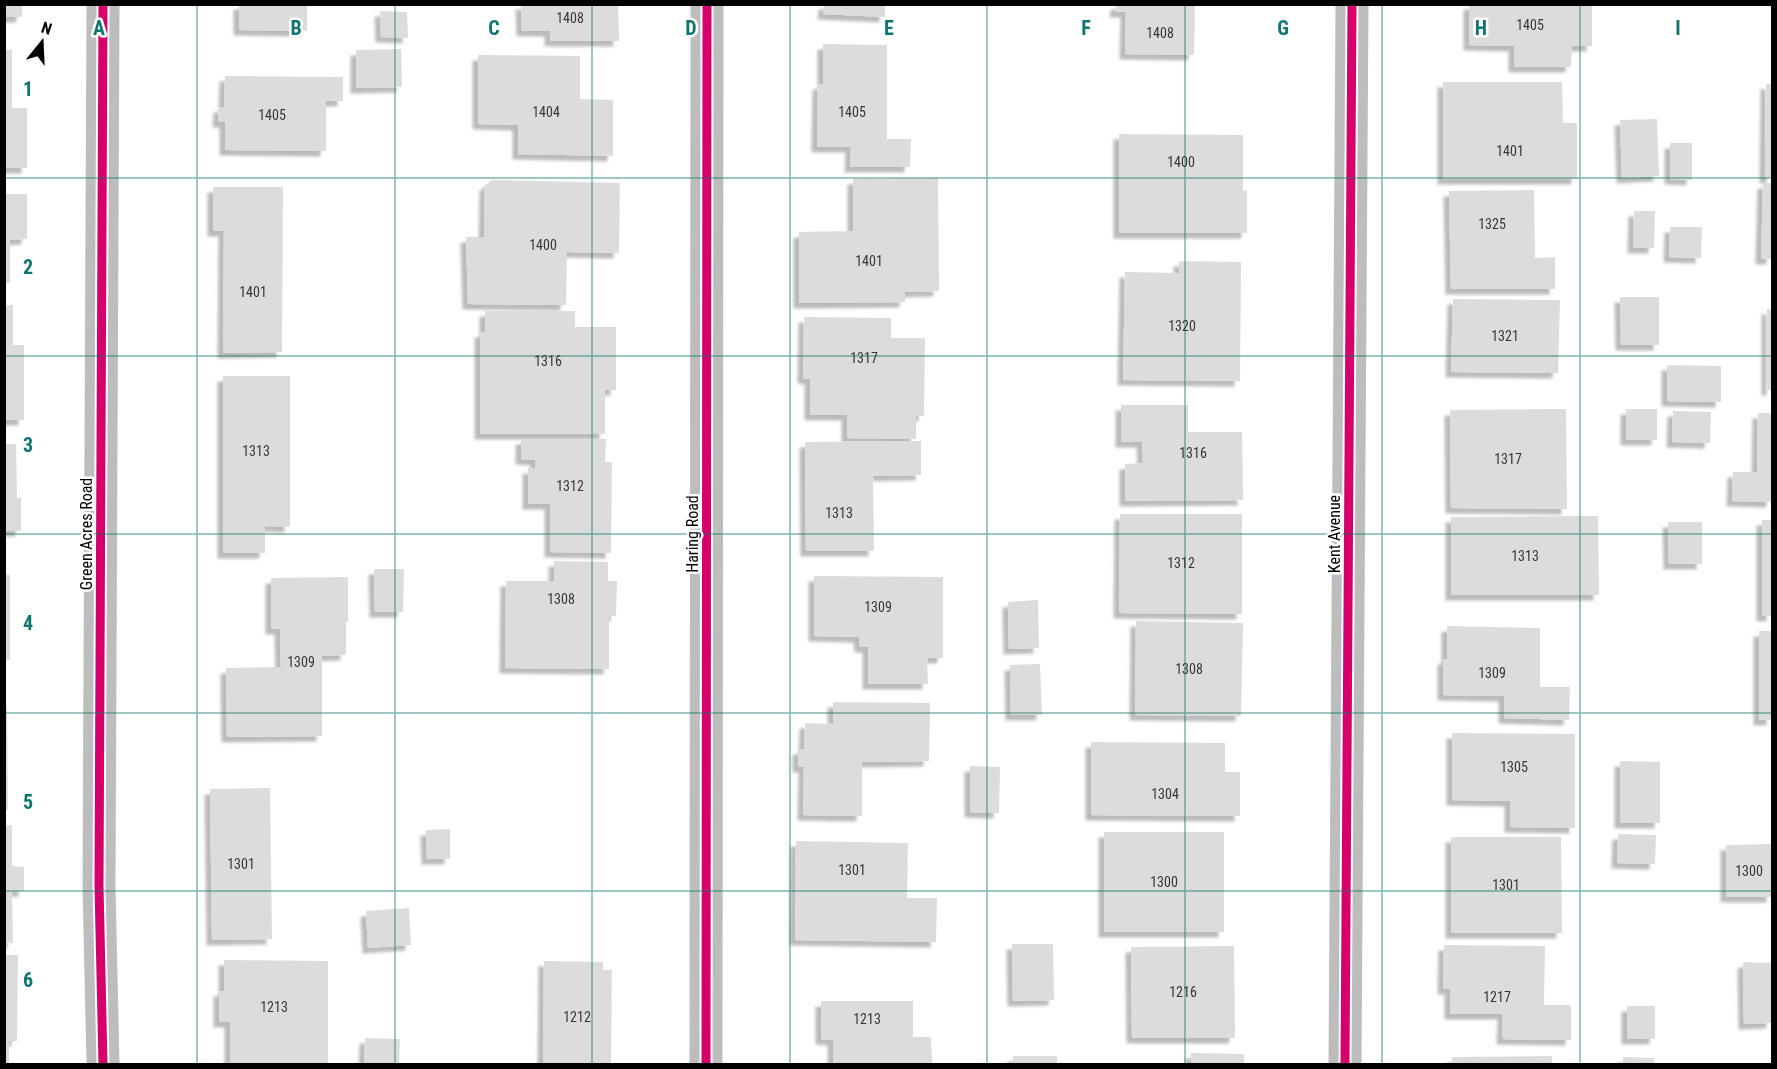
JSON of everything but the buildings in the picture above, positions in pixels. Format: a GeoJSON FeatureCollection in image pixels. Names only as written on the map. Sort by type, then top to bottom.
{"type":"FeatureCollection","features":[{"type":"Feature","properties":{"kind":"street","name":"Green Acres Road"},"geometry":{"type":"LineString","coordinates":[[103,4],[99,886],[103,1065]]}},
{"type":"Feature","properties":{"kind":"street","name":"Haring Road"},"geometry":{"type":"LineString","coordinates":[[706,1065],[707,4]]}},
{"type":"Feature","properties":{"kind":"street","name":"Kent Avenue"},"geometry":{"type":"LineString","coordinates":[[1345,1065],[1352,4]]}},
{"type":"Feature","properties":{"kind":"cycle path"},"geometry":{"type":"LineString","coordinates":[[103,4],[99,886],[103,1064]]}},
{"type":"Feature","properties":{"kind":"cycle path"},"geometry":{"type":"LineString","coordinates":[[706,1064],[707,4]]}},
{"type":"Feature","properties":{"kind":"cycle path"},"geometry":{"type":"LineString","coordinates":[[1345,1064],[1352,4]]}}]}
